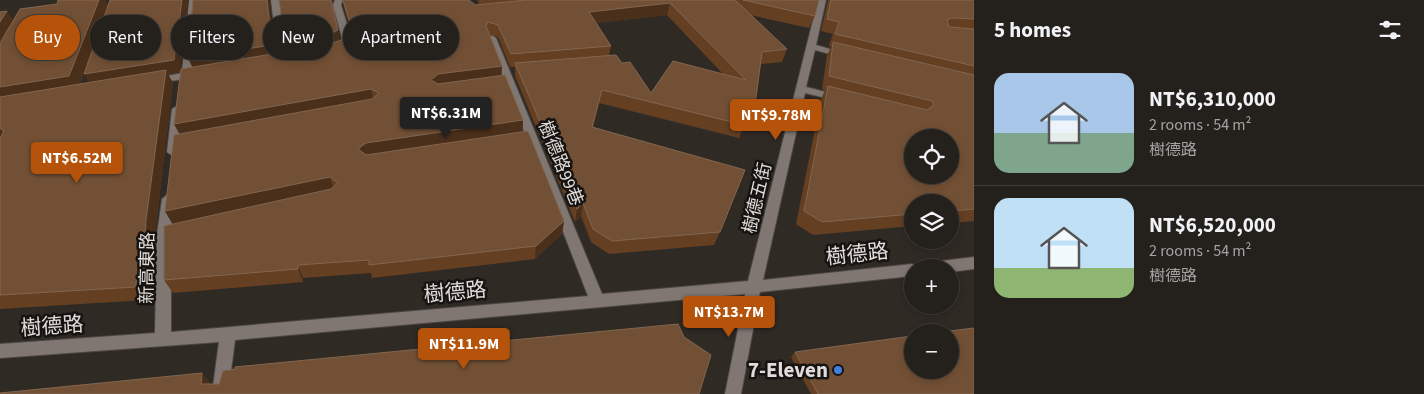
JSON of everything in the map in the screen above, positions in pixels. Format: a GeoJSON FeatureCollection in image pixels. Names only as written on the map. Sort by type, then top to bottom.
{"type":"FeatureCollection","features":[{"type":"Feature","properties":{"kind":"street"},"geometry":{"type":"LineString","coordinates":[[172,162],[179,144],[181,84],[193,0]]}},
{"type":"Feature","properties":{"kind":"street"},"geometry":{"type":"LineString","coordinates":[[275,0],[277,15]]}},
{"type":"Feature","properties":{"kind":"street"},"geometry":{"type":"LineString","coordinates":[[333,52],[343,48],[348,43],[337,5],[339,0]]}},
{"type":"Feature","properties":{"kind":"street","name":"樹德五街"},"geometry":{"type":"LineString","coordinates":[[733,394],[754,287],[822,0]]}},
{"type":"Feature","properties":{"kind":"street","name":"樹德路99巷"},"geometry":{"type":"LineString","coordinates":[[492,38],[508,77],[527,138],[597,300]]}},
{"type":"Feature","properties":{"kind":"street"},"geometry":{"type":"LineString","coordinates":[[812,47],[859,58]]}},
{"type":"Feature","properties":{"kind":"street"},"geometry":{"type":"LineString","coordinates":[[141,84],[181,84],[206,73]]}},
{"type":"Feature","properties":{"kind":"street"},"geometry":{"type":"LineString","coordinates":[[802,89],[850,101]]}},
{"type":"Feature","properties":{"kind":"street","name":"新高東路"},"geometry":{"type":"LineString","coordinates":[[163,340],[169,233],[169,189]]}},
{"type":"Feature","properties":{"kind":"street"},"geometry":{"type":"LineString","coordinates":[[959,265],[974,263]]}},
{"type":"Feature","properties":{"kind":"street","name":"樹德路"},"geometry":{"type":"LineString","coordinates":[[0,351],[163,340],[754,287],[904,271]]}},
{"type":"Feature","properties":{"kind":"street"},"geometry":{"type":"LineString","coordinates":[[220,394],[228,333]]}},
{"type":"Feature","properties":{"kind":"building"},"geometry":{"type":"Polygon","coordinates":[[[58,0],[99,0],[93,15],[90,15],[90,23],[80,48],[80,15],[16,15],[20,9],[57,4],[58,0]]]}},
{"type":"Feature","properties":{"kind":"building"},"geometry":{"type":"Polygon","coordinates":[[[110,0],[182,0],[180,15],[171,15],[171,60],[174,60],[84,74],[90,57],[90,60],[161,60],[161,15],[105,15],[110,0]]]}},
{"type":"Feature","properties":{"kind":"building"},"geometry":{"type":"Polygon","coordinates":[[[193,0],[267,0],[269,15],[263,15],[263,46],[253,48],[253,15],[192,15],[193,0]]]}},
{"type":"Feature","properties":{"kind":"building"},"geometry":{"type":"Polygon","coordinates":[[[279,0],[331,0],[338,30],[333,32],[333,15],[281,15],[279,0]]]}},
{"type":"Feature","properties":{"kind":"building"},"geometry":{"type":"Polygon","coordinates":[[[343,0],[469,0],[475,5],[527,0],[735,0],[787,49],[762,52],[756,97],[744,125],[602,90],[592,127],[745,170],[720,232],[612,241],[593,229],[583,203],[577,209],[515,63],[616,55],[622,63],[630,62],[651,93],[673,61],[746,80],[670,3],[589,12],[611,46],[511,54],[498,25],[488,22],[486,26],[502,66],[438,74],[431,80],[438,84],[505,75],[523,120],[366,143],[358,149],[366,155],[528,131],[564,221],[536,246],[369,265],[369,260],[298,265],[298,269],[164,280],[164,226],[331,189],[338,183],[330,177],[165,211],[174,135],[372,99],[379,93],[371,89],[174,124],[181,69],[236,60],[253,60],[253,57],[263,56],[263,60],[333,60],[333,43],[343,39],[343,60],[459,60],[459,15],[348,15],[343,0]]]}},
{"type":"Feature","properties":{"kind":"building"},"geometry":{"type":"Polygon","coordinates":[[[743,0],[819,0],[815,16],[743,0]]]}},
{"type":"Feature","properties":{"kind":"building"},"geometry":{"type":"Polygon","coordinates":[[[831,0],[974,0],[974,19],[952,18],[947,20],[949,27],[974,29],[974,66],[835,34],[839,22],[827,19],[831,0]]]}},
{"type":"Feature","properties":{"kind":"building"},"geometry":{"type":"Polygon","coordinates":[[[7,11],[0,22],[0,12],[7,11]]]}},
{"type":"Feature","properties":{"kind":"building"},"geometry":{"type":"Polygon","coordinates":[[[15,18],[15,60],[75,60],[69,76],[0,87],[0,43],[15,18]]]}},
{"type":"Feature","properties":{"kind":"building"},"geometry":{"type":"Polygon","coordinates":[[[833,42],[974,75],[974,209],[959,210],[959,194],[904,194],[904,215],[822,222],[804,211],[828,86],[927,110],[934,105],[932,101],[829,76],[833,42]]]}},
{"type":"Feature","properties":{"kind":"building"},"geometry":{"type":"Polygon","coordinates":[[[166,70],[146,220],[144,281],[136,282],[136,287],[0,295],[0,138],[4,131],[0,128],[0,97],[166,70]]]}},
{"type":"Feature","properties":{"kind":"building"},"geometry":{"type":"Polygon","coordinates":[[[678,324],[684,337],[711,355],[699,394],[0,394],[202,373],[201,384],[219,384],[223,371],[235,369],[235,367],[678,324]]]}},
{"type":"Feature","properties":{"kind":"building"},"geometry":{"type":"Polygon","coordinates":[[[974,328],[974,394],[818,394],[795,352],[904,337],[904,379],[959,379],[959,330],[974,328]]]}},
{"type":"Feature","properties":{"kind":"place","name":"7-Eleven"},"geometry":{"type":"Point","coordinates":[838,370]}}]}
